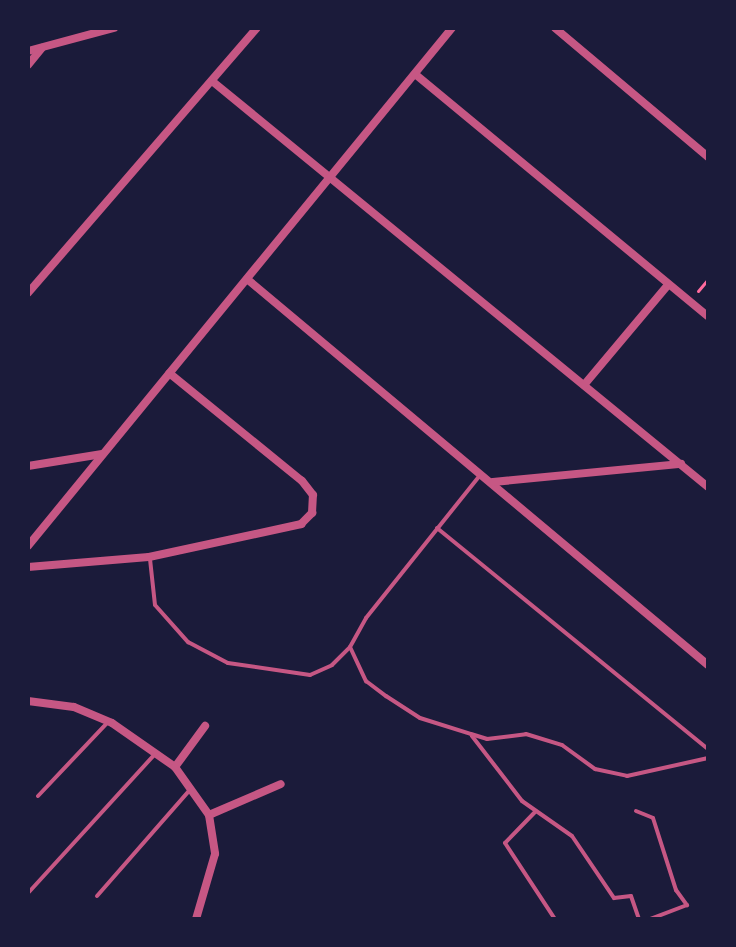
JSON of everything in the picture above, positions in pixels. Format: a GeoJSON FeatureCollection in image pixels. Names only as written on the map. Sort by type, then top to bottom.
{"type":"FeatureCollection","features":[{"type":"Feature","properties":{"kind":"street"},"geometry":{"type":"LineString","coordinates":[[28,51],[114,28]]}},
{"type":"Feature","properties":{"kind":"street"},"geometry":{"type":"LineString","coordinates":[[28,293],[257,28]]}},
{"type":"Feature","properties":{"kind":"street"},"geometry":{"type":"LineString","coordinates":[[28,546],[452,28]]}},
{"type":"Feature","properties":{"kind":"street"},"geometry":{"type":"LineString","coordinates":[[555,28],[708,157]]}},
{"type":"Feature","properties":{"kind":"street"},"geometry":{"type":"LineString","coordinates":[[28,65],[42,47]]}},
{"type":"Feature","properties":{"kind":"street"},"geometry":{"type":"LineString","coordinates":[[415,74],[708,316]]}},
{"type":"Feature","properties":{"kind":"street"},"geometry":{"type":"LineString","coordinates":[[212,81],[708,487]]}},
{"type":"Feature","properties":{"kind":"street"},"geometry":{"type":"LineString","coordinates":[[247,279],[708,665]]}},
{"type":"Feature","properties":{"kind":"street"},"geometry":{"type":"LineString","coordinates":[[584,385],[668,285]]}},
{"type":"Feature","properties":{"kind":"street"},"geometry":{"type":"LineString","coordinates":[[28,567],[149,557],[301,524],[312,513],[313,495],[302,481],[169,373]]}},
{"type":"Feature","properties":{"kind":"street"},"geometry":{"type":"LineString","coordinates":[[28,466],[103,454]]}},
{"type":"Feature","properties":{"kind":"street"},"geometry":{"type":"LineString","coordinates":[[493,482],[681,464]]}},
{"type":"Feature","properties":{"kind":"street"},"geometry":{"type":"LineString","coordinates":[[28,701],[74,707],[108,721],[175,767],[209,815],[215,854],[196,919]]}},
{"type":"Feature","properties":{"kind":"street"},"geometry":{"type":"LineString","coordinates":[[175,767],[205,726]]}},
{"type":"Feature","properties":{"kind":"street"},"geometry":{"type":"LineString","coordinates":[[209,815],[281,784]]}},
{"type":"Feature","properties":{"kind":"lane"},"geometry":{"type":"LineString","coordinates":[[149,557],[155,605],[188,642],[228,663],[310,675],[332,665],[350,647],[366,618],[482,473]]}},
{"type":"Feature","properties":{"kind":"lane"},"geometry":{"type":"LineString","coordinates":[[437,528],[708,749]]}},
{"type":"Feature","properties":{"kind":"lane"},"geometry":{"type":"LineString","coordinates":[[350,647],[366,681],[386,696],[420,718],[487,739],[526,734],[562,745],[595,769],[627,776],[708,758]]}},
{"type":"Feature","properties":{"kind":"lane"},"geometry":{"type":"LineString","coordinates":[[38,796],[108,721]]}},
{"type":"Feature","properties":{"kind":"lane"},"geometry":{"type":"LineString","coordinates":[[471,734],[535,812],[572,836],[614,898],[631,896],[639,919]]}},
{"type":"Feature","properties":{"kind":"lane"},"geometry":{"type":"LineString","coordinates":[[29,892],[156,754]]}},
{"type":"Feature","properties":{"kind":"lane"},"geometry":{"type":"LineString","coordinates":[[97,896],[191,790]]}},
{"type":"Feature","properties":{"kind":"lane"},"geometry":{"type":"LineString","coordinates":[[636,811],[653,818],[676,890],[687,905],[651,919]]}},
{"type":"Feature","properties":{"kind":"lane"},"geometry":{"type":"LineString","coordinates":[[535,812],[505,843],[555,919]]}}]}
